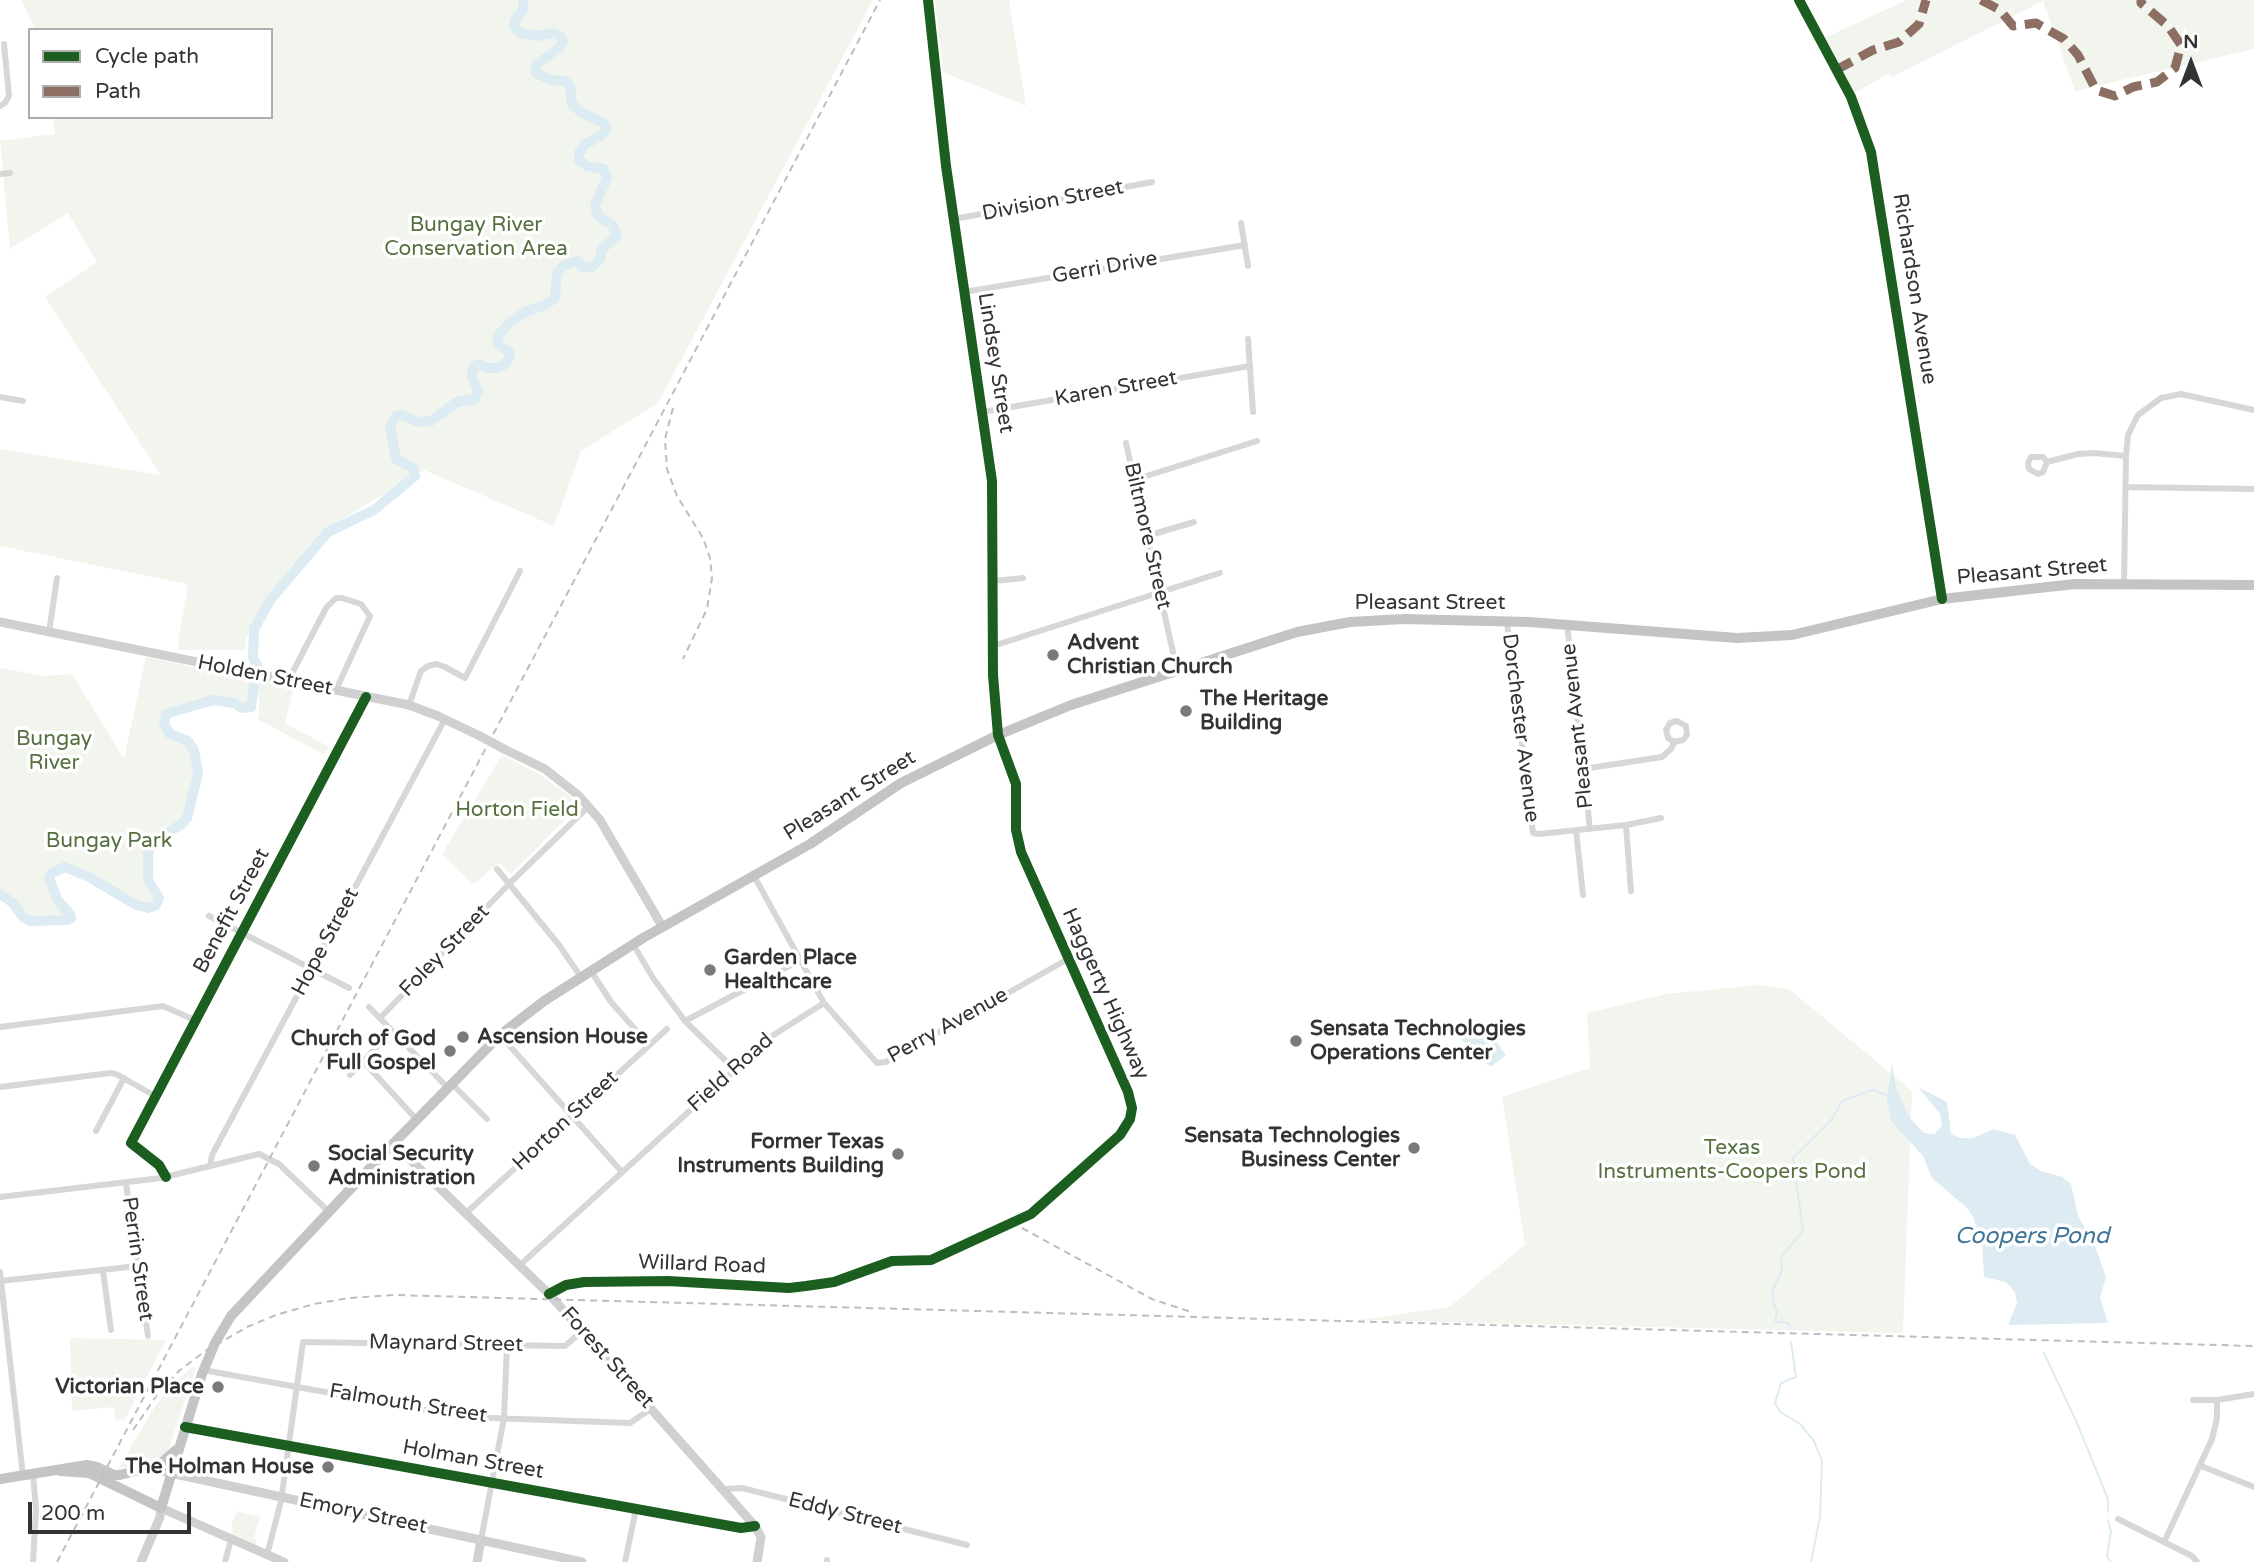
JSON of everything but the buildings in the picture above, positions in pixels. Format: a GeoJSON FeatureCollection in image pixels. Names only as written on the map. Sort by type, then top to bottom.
{"type":"FeatureCollection","features":[{"type":"Feature","properties":{"kind":"highway","name":"Pleasant Street"},"geometry":{"type":"LineString","coordinates":[[161,1508],[204,1370],[220,1334],[234,1312],[393,1143],[500,1035],[518,1019],[662,926],[810,844],[901,783],[998,734],[1070,705],[1177,670],[1297,632],[1350,622],[1404,619],[1567,624],[1737,638],[1765,637],[1792,635],[1942,599],[2075,584],[2254,585]]}},
{"type":"Feature","properties":{"kind":"highway"},"geometry":{"type":"LineString","coordinates":[[0,1479],[90,1465],[116,1475],[138,1471],[165,1461],[179,1444]]}},
{"type":"Feature","properties":{"kind":"highway"},"geometry":{"type":"LineString","coordinates":[[60,1471],[89,1473],[161,1508]]}},
{"type":"Feature","properties":{"kind":"highway"},"geometry":{"type":"LineString","coordinates":[[133,1494],[128,1483],[138,1471]]}},
{"type":"Feature","properties":{"kind":"main road","name":"Holden Street"},"geometry":{"type":"LineString","coordinates":[[0,622],[409,705],[445,719],[545,769],[566,784],[600,821],[662,926]]}},
{"type":"Feature","properties":{"kind":"main road","name":"Forest Street"},"geometry":{"type":"LineString","coordinates":[[393,1143],[549,1294],[755,1526]]}},
{"type":"Feature","properties":{"kind":"main road","name":"Emory Street"},"geometry":{"type":"LineString","coordinates":[[138,1471],[172,1472],[582,1562]]}},
{"type":"Feature","properties":{"kind":"main road"},"geometry":{"type":"LineString","coordinates":[[141,1562],[160,1517],[161,1508],[284,1562]]}},
{"type":"Feature","properties":{"kind":"main road"},"geometry":{"type":"LineString","coordinates":[[755,1526],[761,1539],[757,1562]]}},
{"type":"Feature","properties":{"kind":"main road"},"geometry":{"type":"LineString","coordinates":[[477,1562],[481,1540]]}},
{"type":"Feature","properties":{"kind":"street","name":"Lindsey Street"},"geometry":{"type":"LineString","coordinates":[[928,0],[954,219],[993,490],[994,704],[998,734]]}},
{"type":"Feature","properties":{"kind":"street","name":"Richardson Avenue"},"geometry":{"type":"LineString","coordinates":[[1798,0],[1851,97],[1871,152],[1942,599]]}},
{"type":"Feature","properties":{"kind":"street"},"geometry":{"type":"LineString","coordinates":[[3,105],[9,92],[4,44]]}},
{"type":"Feature","properties":{"kind":"street"},"geometry":{"type":"LineString","coordinates":[[0,174],[10,173]]}},
{"type":"Feature","properties":{"kind":"street","name":"Division Street"},"geometry":{"type":"LineString","coordinates":[[954,219],[1152,182]]}},
{"type":"Feature","properties":{"kind":"street"},"geometry":{"type":"LineString","coordinates":[[1241,223],[1248,266]]}},
{"type":"Feature","properties":{"kind":"street","name":"Gerri Drive"},"geometry":{"type":"LineString","coordinates":[[964,292],[1245,245]]}},
{"type":"Feature","properties":{"kind":"street"},"geometry":{"type":"LineString","coordinates":[[1248,339],[1253,412]]}},
{"type":"Feature","properties":{"kind":"street","name":"Karen Street"},"geometry":{"type":"LineString","coordinates":[[982,412],[1250,366]]}},
{"type":"Feature","properties":{"kind":"street"},"geometry":{"type":"LineString","coordinates":[[2124,584],[2126,456],[2132,423],[2146,408],[2161,398],[2182,394],[2254,410]]}},
{"type":"Feature","properties":{"kind":"street"},"geometry":{"type":"LineString","coordinates":[[0,397],[23,401]]}},
{"type":"Feature","properties":{"kind":"street"},"geometry":{"type":"LineString","coordinates":[[1134,480],[1257,440]]}},
{"type":"Feature","properties":{"kind":"street","name":"Biltmore Street"},"geometry":{"type":"LineString","coordinates":[[1126,443],[1177,670]]}},
{"type":"Feature","properties":{"kind":"street"},"geometry":{"type":"LineString","coordinates":[[2048,462],[2094,453],[2126,456]]}},
{"type":"Feature","properties":{"kind":"street"},"geometry":{"type":"LineString","coordinates":[[2126,487],[2254,489]]}},
{"type":"Feature","properties":{"kind":"street"},"geometry":{"type":"LineString","coordinates":[[1147,536],[1194,522]]}},
{"type":"Feature","properties":{"kind":"street"},"geometry":{"type":"LineString","coordinates":[[409,705],[421,671],[428,666],[436,664],[466,678],[520,571]]}},
{"type":"Feature","properties":{"kind":"street"},"geometry":{"type":"LineString","coordinates":[[993,646],[1220,573]]}},
{"type":"Feature","properties":{"kind":"street"},"geometry":{"type":"LineString","coordinates":[[49,632],[57,578]]}},
{"type":"Feature","properties":{"kind":"street"},"geometry":{"type":"LineString","coordinates":[[993,581],[1023,578]]}},
{"type":"Feature","properties":{"kind":"street"},"geometry":{"type":"LineString","coordinates":[[289,681],[326,608],[336,598],[342,598],[361,604],[370,616],[336,691]]}},
{"type":"Feature","properties":{"kind":"street","name":"Dorchester Avenue"},"geometry":{"type":"LineString","coordinates":[[1507,622],[1533,833],[1576,830]]}},
{"type":"Feature","properties":{"kind":"street","name":"Pleasant Avenue"},"geometry":{"type":"LineString","coordinates":[[1567,624],[1590,829]]}},
{"type":"Feature","properties":{"kind":"street","name":"Benefit Street"},"geometry":{"type":"LineString","coordinates":[[166,1177],[159,1165],[131,1143],[366,696]]}},
{"type":"Feature","properties":{"kind":"street","name":"Hope Street"},"geometry":{"type":"LineString","coordinates":[[210,1166],[212,1155],[445,719]]}},
{"type":"Feature","properties":{"kind":"street","name":"Haggerty Highway"},"geometry":{"type":"LineString","coordinates":[[854,1274],[892,1262],[931,1260],[1028,1216],[1125,1130],[1131,1112],[1130,1096],[1021,852],[1016,830],[1016,784],[998,734]]}},
{"type":"Feature","properties":{"kind":"street"},"geometry":{"type":"LineString","coordinates":[[1583,769],[1662,757],[1674,742]]}},
{"type":"Feature","properties":{"kind":"street","name":"Foley Street"},"geometry":{"type":"LineString","coordinates":[[380,1018],[510,883],[589,806]]}},
{"type":"Feature","properties":{"kind":"street"},"geometry":{"type":"LineString","coordinates":[[1583,895],[1576,830],[1661,818]]}},
{"type":"Feature","properties":{"kind":"street"},"geometry":{"type":"LineString","coordinates":[[1626,825],[1631,891]]}},
{"type":"Feature","properties":{"kind":"street"},"geometry":{"type":"LineString","coordinates":[[497,869],[649,1045]]}},
{"type":"Feature","properties":{"kind":"street","name":"Perry Avenue"},"geometry":{"type":"LineString","coordinates":[[754,876],[824,1003],[872,1060],[882,1063],[1068,959]]}},
{"type":"Feature","properties":{"kind":"street"},"geometry":{"type":"LineString","coordinates":[[209,916],[349,988]]}},
{"type":"Feature","properties":{"kind":"street"},"geometry":{"type":"LineString","coordinates":[[633,944],[653,978],[685,1021],[735,1070]]}},
{"type":"Feature","properties":{"kind":"street"},"geometry":{"type":"LineString","coordinates":[[685,1021],[800,960]]}},
{"type":"Feature","properties":{"kind":"street","name":"Field Road"},"geometry":{"type":"LineString","coordinates":[[520,1265],[780,1030],[824,1003]]}},
{"type":"Feature","properties":{"kind":"street"},"geometry":{"type":"LineString","coordinates":[[0,1027],[163,1006],[197,1021]]}},
{"type":"Feature","properties":{"kind":"street"},"geometry":{"type":"LineString","coordinates":[[369,1007],[487,1119]]}},
{"type":"Feature","properties":{"kind":"street","name":"Horton Street"},"geometry":{"type":"LineString","coordinates":[[466,1213],[667,1029]]}},
{"type":"Feature","properties":{"kind":"street"},"geometry":{"type":"LineString","coordinates":[[350,1075],[392,1031]]}},
{"type":"Feature","properties":{"kind":"street"},"geometry":{"type":"LineString","coordinates":[[500,1035],[622,1172]]}},
{"type":"Feature","properties":{"kind":"street"},"geometry":{"type":"LineString","coordinates":[[363,1061],[417,1120]]}},
{"type":"Feature","properties":{"kind":"street"},"geometry":{"type":"LineString","coordinates":[[0,1087],[110,1073],[157,1097]]}},
{"type":"Feature","properties":{"kind":"street"},"geometry":{"type":"LineString","coordinates":[[96,1131],[124,1079]]}},
{"type":"Feature","properties":{"kind":"street"},"geometry":{"type":"LineString","coordinates":[[0,1197],[166,1177],[254,1155],[265,1155],[279,1164],[329,1212]]}},
{"type":"Feature","properties":{"kind":"street","name":"Perrin Street"},"geometry":{"type":"LineString","coordinates":[[126,1183],[148,1336]]}},
{"type":"Feature","properties":{"kind":"street"},"geometry":{"type":"LineString","coordinates":[[1,1281],[138,1266]]}},
{"type":"Feature","properties":{"kind":"street"},"geometry":{"type":"LineString","coordinates":[[103,1270],[111,1330]]}},
{"type":"Feature","properties":{"kind":"street"},"geometry":{"type":"LineString","coordinates":[[0,1272],[10,1364],[28,1475],[36,1506],[33,1562]]}},
{"type":"Feature","properties":{"kind":"street","name":"Willard Road"},"geometry":{"type":"LineString","coordinates":[[549,1294],[566,1285],[584,1282],[668,1281],[789,1288],[824,1284],[854,1274]]}},
{"type":"Feature","properties":{"kind":"street","name":"Maynard Street"},"geometry":{"type":"LineString","coordinates":[[297,1387],[303,1342],[566,1346],[583,1331]]}},
{"type":"Feature","properties":{"kind":"street"},"geometry":{"type":"LineString","coordinates":[[481,1540],[504,1418],[507,1345]]}},
{"type":"Feature","properties":{"kind":"street"},"geometry":{"type":"LineString","coordinates":[[1,1365],[10,1364]]}},
{"type":"Feature","properties":{"kind":"street","name":"Falmouth Street"},"geometry":{"type":"LineString","coordinates":[[204,1370],[456,1416],[630,1423],[652,1408]]}},
{"type":"Feature","properties":{"kind":"street"},"geometry":{"type":"LineString","coordinates":[[267,1555],[282,1497],[297,1387]]}},
{"type":"Feature","properties":{"kind":"street"},"geometry":{"type":"LineString","coordinates":[[2193,1400],[2217,1400],[2254,1394]]}},
{"type":"Feature","properties":{"kind":"street"},"geometry":{"type":"LineString","coordinates":[[2164,1542],[2201,1466],[2215,1430],[2217,1400]]}},
{"type":"Feature","properties":{"kind":"street","name":"Holman Street"},"geometry":{"type":"LineString","coordinates":[[185,1427],[738,1527],[755,1526]]}},
{"type":"Feature","properties":{"kind":"street"},"geometry":{"type":"LineString","coordinates":[[2201,1466],[2254,1488]]}},
{"type":"Feature","properties":{"kind":"street","name":"Eddy Street"},"geometry":{"type":"LineString","coordinates":[[723,1489],[742,1488],[967,1545]]}},
{"type":"Feature","properties":{"kind":"street"},"geometry":{"type":"LineString","coordinates":[[625,1562],[636,1509]]}},
{"type":"Feature","properties":{"kind":"street"},"geometry":{"type":"LineString","coordinates":[[2118,1519],[2192,1556],[2197,1562]]}},
{"type":"Feature","properties":{"kind":"street"},"geometry":{"type":"LineString","coordinates":[[225,1562],[230,1539]]}},
{"type":"Feature","properties":{"kind":"green space","name":"Bungay River Conservation Area"},"geometry":{"type":"Polygon","coordinates":[[[22,0],[873,0],[658,403],[581,451],[554,526],[424,470],[334,524],[252,623],[245,642],[246,650],[177,650],[188,584],[0,546],[0,449],[161,475],[45,297],[97,262],[68,213],[10,249],[0,141],[55,134],[53,119],[273,119],[273,28],[34,28],[22,0]]]}},
{"type":"Feature","properties":{"kind":"green space"},"geometry":{"type":"Polygon","coordinates":[[[935,0],[1009,0],[1026,106],[943,72],[935,0]]]}},
{"type":"Feature","properties":{"kind":"green space"},"geometry":{"type":"Polygon","coordinates":[[[1907,0],[2254,0],[2254,49],[2075,91],[2043,1],[1892,77],[1890,73],[1854,93],[1824,38],[1907,0]]]}},
{"type":"Feature","properties":{"kind":"green space","name":"Bungay Park"},"geometry":{"type":"Polygon","coordinates":[[[146,657],[255,680],[251,707],[242,708],[234,703],[213,700],[166,714],[164,724],[170,733],[188,741],[194,750],[198,773],[189,786],[187,818],[162,829],[163,835],[154,841],[148,853],[148,880],[159,898],[156,905],[148,908],[136,905],[89,877],[65,867],[49,878],[57,901],[71,918],[61,921],[30,921],[0,894],[0,668],[44,676],[72,674],[124,759],[146,657]]]}},
{"type":"Feature","properties":{"kind":"green space"},"geometry":{"type":"Polygon","coordinates":[[[259,680],[294,687],[285,723],[329,747],[325,755],[257,719],[259,680]]]}},
{"type":"Feature","properties":{"kind":"green space","name":"Horton Field"},"geometry":{"type":"Polygon","coordinates":[[[502,755],[541,775],[571,797],[578,807],[511,874],[499,863],[473,884],[442,854],[502,755]]]}},
{"type":"Feature","properties":{"kind":"green space","name":"Texas Instruments-Coopers Pond"},"geometry":{"type":"Polygon","coordinates":[[[1759,985],[1789,989],[1912,1091],[1903,1333],[1359,1320],[1449,1307],[1525,1245],[1502,1097],[1590,1068],[1587,1013],[1666,994],[1759,985]]]}},
{"type":"Feature","properties":{"kind":"green space"},"geometry":{"type":"Polygon","coordinates":[[[70,1338],[166,1340],[125,1419],[115,1421],[114,1407],[72,1411],[70,1338]]]}},
{"type":"Feature","properties":{"kind":"green space"},"geometry":{"type":"Polygon","coordinates":[[[192,1367],[196,1368],[167,1454],[158,1460],[118,1469],[152,1411],[171,1386],[192,1367]]]}},
{"type":"Feature","properties":{"kind":"green space"},"geometry":{"type":"Polygon","coordinates":[[[237,1511],[260,1517],[254,1538],[257,1540],[255,1545],[232,1534],[231,1525],[237,1511]]]}},
{"type":"Feature","properties":{"kind":"water"},"geometry":{"type":"Polygon","coordinates":[[[1481,1022],[1506,1055],[1492,1066],[1460,1038],[1481,1022]]]}},
{"type":"Feature","properties":{"kind":"water","name":"Coopers Pond"},"geometry":{"type":"Polygon","coordinates":[[[1892,1063],[1896,1088],[1909,1117],[1924,1133],[1935,1134],[1942,1125],[1940,1114],[1918,1087],[1947,1102],[1951,1134],[1960,1138],[1973,1138],[1994,1129],[2015,1135],[2030,1164],[2041,1171],[2062,1177],[2071,1184],[2078,1216],[2095,1246],[2106,1277],[2100,1298],[2108,1323],[2008,1325],[2017,1303],[2015,1292],[2006,1282],[1984,1277],[1982,1241],[1973,1217],[1967,1208],[1932,1178],[1923,1156],[1891,1121],[1887,1099],[1892,1063]]]}},
{"type":"Feature","properties":{"kind":"waterway","name":"Bungay River"},"geometry":{"type":"LineString","coordinates":[[257,665],[253,658],[254,629],[271,599],[328,532],[374,510],[415,476],[413,468],[396,459],[390,427],[396,416],[402,415],[418,422],[431,421],[457,402],[475,399],[478,390],[472,378],[473,367],[479,364],[487,368],[497,368],[507,363],[510,353],[498,344],[498,336],[508,324],[525,312],[545,305],[555,298],[557,273],[563,266],[577,261],[583,267],[592,267],[600,259],[602,249],[617,236],[612,225],[598,216],[595,205],[607,178],[604,169],[587,166],[579,160],[579,153],[585,144],[602,135],[607,129],[604,123],[582,113],[572,104],[570,86],[565,81],[551,80],[536,73],[536,65],[563,42],[560,36],[553,33],[537,36],[520,33],[514,27],[515,20],[523,10],[523,0]]}},
{"type":"Feature","properties":{"kind":"waterway","name":"Bungay River"},"geometry":{"type":"LineString","coordinates":[[0,894],[30,921],[67,920],[71,918],[70,914],[58,901],[49,878],[52,873],[65,867],[89,877],[136,905],[148,908],[156,905],[159,898],[148,880],[148,853],[154,841],[187,818],[198,773],[194,750],[188,741],[170,734],[164,724],[166,714],[213,700],[234,703],[242,708],[251,707],[255,680]]}},
{"type":"Feature","properties":{"kind":"waterway"},"geometry":{"type":"LineString","coordinates":[[1790,1327],[1788,1323],[1775,1321],[1777,1312],[1773,1289],[1782,1271],[1781,1258],[1803,1230],[1793,1158],[1832,1119],[1842,1101],[1872,1090],[1889,1096]]}},
{"type":"Feature","properties":{"kind":"waterway"},"geometry":{"type":"LineString","coordinates":[[1791,1342],[1796,1377],[1781,1383],[1775,1403],[1780,1412],[1800,1424],[1814,1441],[1822,1461],[1820,1517],[1811,1562]]}},
{"type":"Feature","properties":{"kind":"waterway"},"geometry":{"type":"LineString","coordinates":[[2044,1353],[2077,1423],[2108,1499],[2108,1512]]}},
{"type":"Feature","properties":{"kind":"waterway"},"geometry":{"type":"LineString","coordinates":[[2108,1521],[2111,1531],[2107,1557],[2111,1562]]}},
{"type":"Feature","properties":{"kind":"railway"},"geometry":{"type":"LineString","coordinates":[[57,1562],[880,0]]}},
{"type":"Feature","properties":{"kind":"railway"},"geometry":{"type":"LineString","coordinates":[[673,408],[665,439],[667,469],[677,496],[703,538],[710,558],[712,578],[707,609],[683,659]]}},
{"type":"Feature","properties":{"kind":"railway"},"geometry":{"type":"LineString","coordinates":[[1022,1228],[1152,1299],[1191,1312]]}},
{"type":"Feature","properties":{"kind":"railway"},"geometry":{"type":"LineString","coordinates":[[133,1430],[159,1392],[180,1370],[204,1352],[247,1327],[314,1304],[394,1295],[2254,1346]]}},
{"type":"Feature","properties":{"kind":"marked path"},"geometry":{"type":"LineString","coordinates":[[1836,70],[1873,50],[1899,42],[1919,24],[1926,0]]}},
{"type":"Feature","properties":{"kind":"marked path"},"geometry":{"type":"LineString","coordinates":[[1981,0],[2000,10],[2013,26],[2036,23],[2064,39],[2078,55],[2096,90],[2115,96],[2133,87],[2157,82],[2175,68],[2181,45],[2168,26],[2141,3],[2141,0]]}},
{"type":"Feature","properties":{"kind":"cycle path"},"geometry":{"type":"LineString","coordinates":[[549,1294],[566,1285],[584,1282],[668,1281],[789,1288],[834,1282],[892,1261],[931,1260],[1031,1214],[1120,1135],[1130,1119],[1132,1108],[1128,1092],[1021,852],[1016,830],[1016,784],[998,735],[993,675],[992,481],[946,166],[928,0]]}},
{"type":"Feature","properties":{"kind":"cycle path"},"geometry":{"type":"LineString","coordinates":[[1799,0],[1851,97],[1871,152],[1942,599]]}},
{"type":"Feature","properties":{"kind":"cycle path"},"geometry":{"type":"LineString","coordinates":[[166,1177],[159,1165],[131,1143],[366,697]]}},
{"type":"Feature","properties":{"kind":"cycle path"},"geometry":{"type":"LineString","coordinates":[[185,1427],[741,1528],[755,1526]]}},
{"type":"Feature","properties":{"kind":"place","name":"Advent Christian Church"},"geometry":{"type":"Point","coordinates":[1053,655]}},
{"type":"Feature","properties":{"kind":"place","name":"The Heritage Building"},"geometry":{"type":"Point","coordinates":[1186,711]}},
{"type":"Feature","properties":{"kind":"place","name":"Garden Place Healthcare"},"geometry":{"type":"Point","coordinates":[710,970]}},
{"type":"Feature","properties":{"kind":"place","name":"Ascension House"},"geometry":{"type":"Point","coordinates":[463,1037]}},
{"type":"Feature","properties":{"kind":"place","name":"Sensata Technologies Operations Center"},"geometry":{"type":"Point","coordinates":[1296,1041]}},
{"type":"Feature","properties":{"kind":"place","name":"Church of God Full Gospel"},"geometry":{"type":"Point","coordinates":[450,1051]}},
{"type":"Feature","properties":{"kind":"place","name":"Sensata Technologies Business Center"},"geometry":{"type":"Point","coordinates":[1414,1148]}},
{"type":"Feature","properties":{"kind":"place","name":"Former Texas Instruments Building"},"geometry":{"type":"Point","coordinates":[898,1154]}},
{"type":"Feature","properties":{"kind":"place","name":"Social Security Administration"},"geometry":{"type":"Point","coordinates":[314,1166]}},
{"type":"Feature","properties":{"kind":"place","name":"Victorian Place"},"geometry":{"type":"Point","coordinates":[218,1387]}},
{"type":"Feature","properties":{"kind":"place","name":"The Holman House"},"geometry":{"type":"Point","coordinates":[328,1467]}}]}
